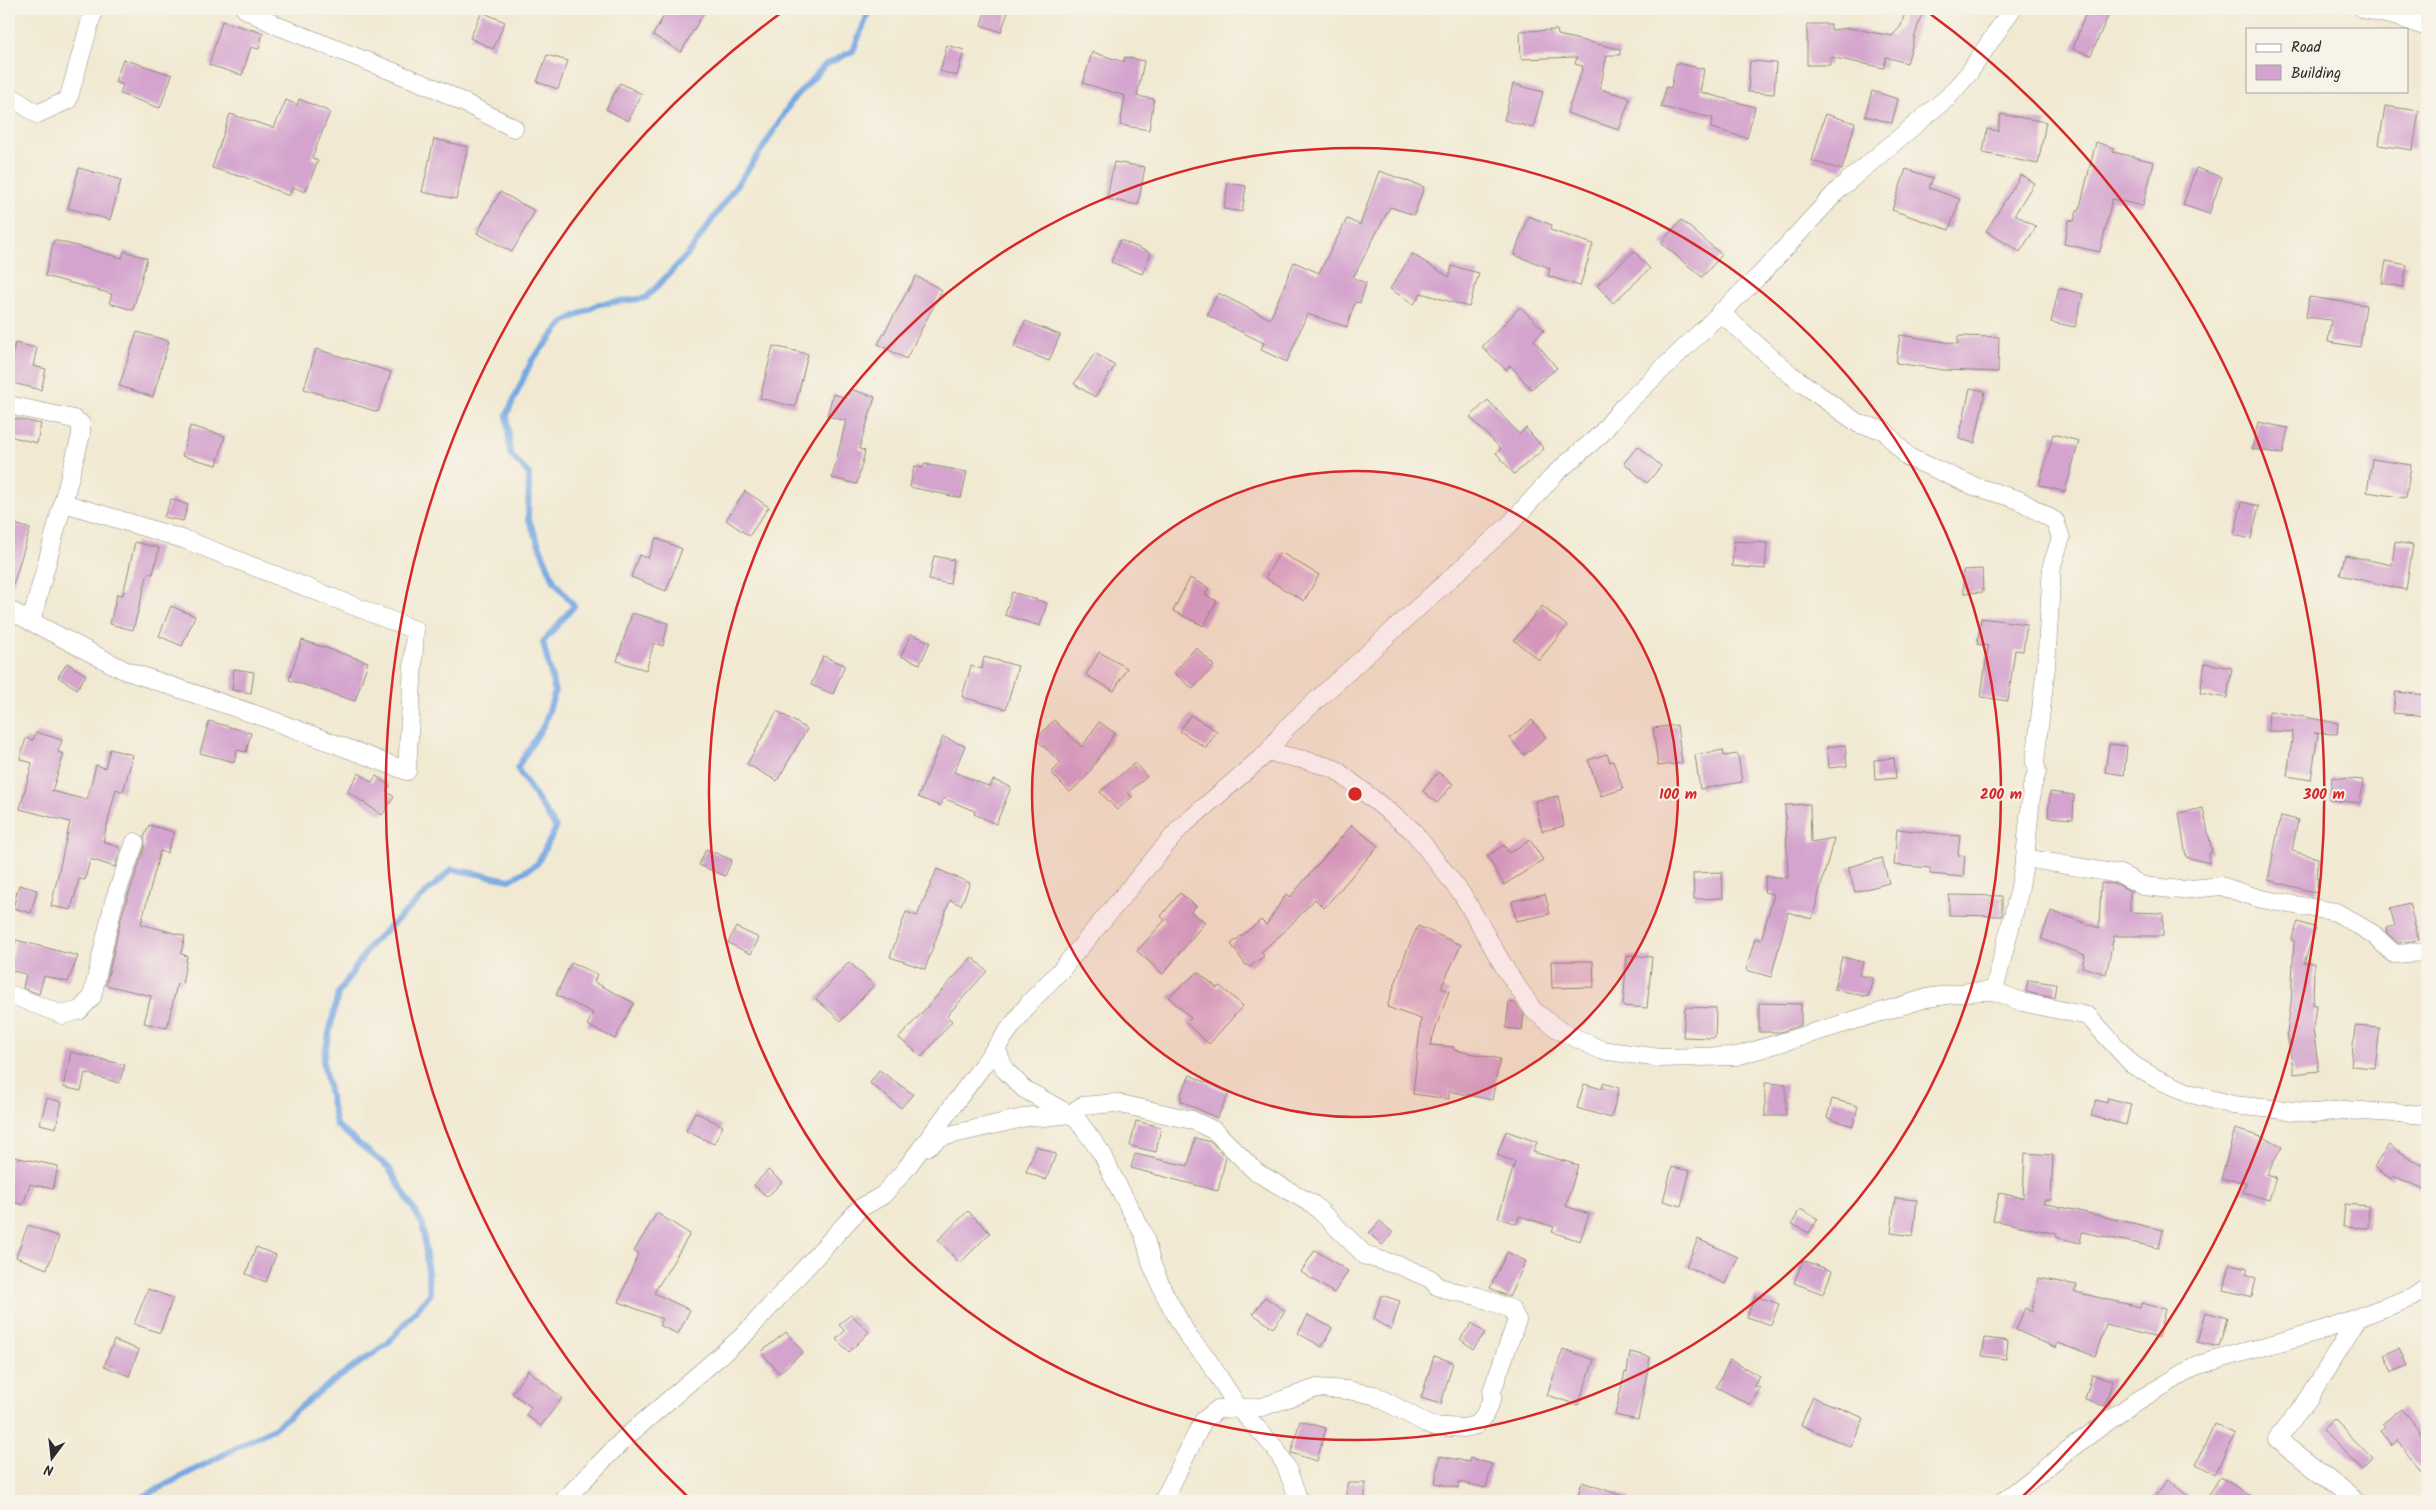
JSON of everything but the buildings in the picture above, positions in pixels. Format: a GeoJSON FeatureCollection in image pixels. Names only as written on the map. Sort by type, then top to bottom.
{"type":"FeatureCollection","features":[{"type":"Feature","properties":{"kind":"street"},"geometry":{"type":"LineString","coordinates":[[9,95],[37,114],[68,100],[94,9]]}},
{"type":"Feature","properties":{"kind":"street"},"geometry":{"type":"LineString","coordinates":[[245,9],[278,26],[437,90],[514,128]]}},
{"type":"Feature","properties":{"kind":"street"},"geometry":{"type":"LineString","coordinates":[[563,1501],[625,1438],[744,1335],[859,1209],[883,1195],[918,1152],[1029,1003],[1061,970],[1180,828],[1268,752],[1286,728],[1510,524],[1556,473],[1601,434],[1621,409],[1762,273],[1840,188],[1948,97],[1969,73],[2012,9]]}},
{"type":"Feature","properties":{"kind":"street"},"geometry":{"type":"LineString","coordinates":[[2363,9],[2398,17],[2427,27]]}},
{"type":"Feature","properties":{"kind":"street"},"geometry":{"type":"LineString","coordinates":[[1720,312],[1799,380],[1860,424],[1884,430],[1908,457],[1974,486],[2019,500],[2055,521],[2061,538],[2052,565],[2046,667],[2035,762],[2037,772],[2032,787],[2025,858],[2019,892],[1994,991]]}},
{"type":"Feature","properties":{"kind":"street"},"geometry":{"type":"LineString","coordinates":[[9,405],[74,419],[81,424],[82,435],[31,622]]}},
{"type":"Feature","properties":{"kind":"street"},"geometry":{"type":"LineString","coordinates":[[9,610],[124,670],[266,718],[406,771],[416,630],[186,540],[64,502]]}},
{"type":"Feature","properties":{"kind":"street"},"geometry":{"type":"LineString","coordinates":[[1268,752],[1306,760],[1335,769],[1413,830],[1464,897],[1506,970],[1534,1011],[1559,1030],[1601,1050],[1660,1058],[1738,1056],[1928,998],[1967,992],[1994,991],[2022,1002],[2088,1016],[2132,1065],[2157,1079],[2192,1094],[2233,1105],[2314,1112],[2344,1110],[2427,1115]]}},
{"type":"Feature","properties":{"kind":"street"},"geometry":{"type":"LineString","coordinates":[[9,994],[63,1015],[80,1010],[92,996],[114,901],[135,842]]}},
{"type":"Feature","properties":{"kind":"street"},"geometry":{"type":"LineString","coordinates":[[2025,858],[2120,874],[2142,886],[2181,890],[2221,886],[2261,899],[2336,912],[2373,934],[2394,954],[2427,952]]}},
{"type":"Feature","properties":{"kind":"street"},"geometry":{"type":"LineString","coordinates":[[996,1048],[1005,1070],[1024,1089],[1076,1118],[1103,1155],[1144,1234],[1152,1265],[1165,1295],[1189,1338],[1206,1357],[1238,1406],[1275,1448],[1286,1466],[1299,1501]]}},
{"type":"Feature","properties":{"kind":"street"},"geometry":{"type":"LineString","coordinates":[[918,1152],[941,1137],[1031,1116],[1044,1118],[1070,1114],[1082,1106],[1116,1103],[1192,1120],[1215,1131],[1256,1172],[1314,1205],[1366,1256],[1401,1266],[1431,1279],[1437,1286],[1502,1306],[1510,1309],[1516,1315],[1518,1320],[1492,1391],[1492,1399],[1483,1418],[1476,1425],[1464,1428],[1431,1426],[1374,1394],[1317,1388],[1262,1406],[1238,1406],[1218,1409],[1203,1420],[1163,1501]]}},
{"type":"Feature","properties":{"kind":"street"},"geometry":{"type":"LineString","coordinates":[[2004,1501],[2067,1451],[2132,1404],[2198,1365],[2326,1329],[2413,1297],[2427,1288]]}},
{"type":"Feature","properties":{"kind":"street"},"geometry":{"type":"LineString","coordinates":[[2356,1501],[2277,1439],[2309,1398],[2358,1318]]}},
{"type":"Feature","properties":{"kind":"waterway"},"geometry":{"type":"LineString","coordinates":[[135,1501],[274,1428],[328,1385],[388,1343],[430,1294],[423,1225],[389,1168],[336,1125],[323,1061],[338,994],[371,944],[452,869],[510,880],[537,864],[556,828],[517,768],[544,725],[555,692],[543,642],[574,606],[554,581],[528,518],[529,474],[510,454],[507,414],[532,360],[564,322],[599,304],[646,298],[688,254],[763,148],[792,101],[825,65],[853,51],[870,9]]}}]}
